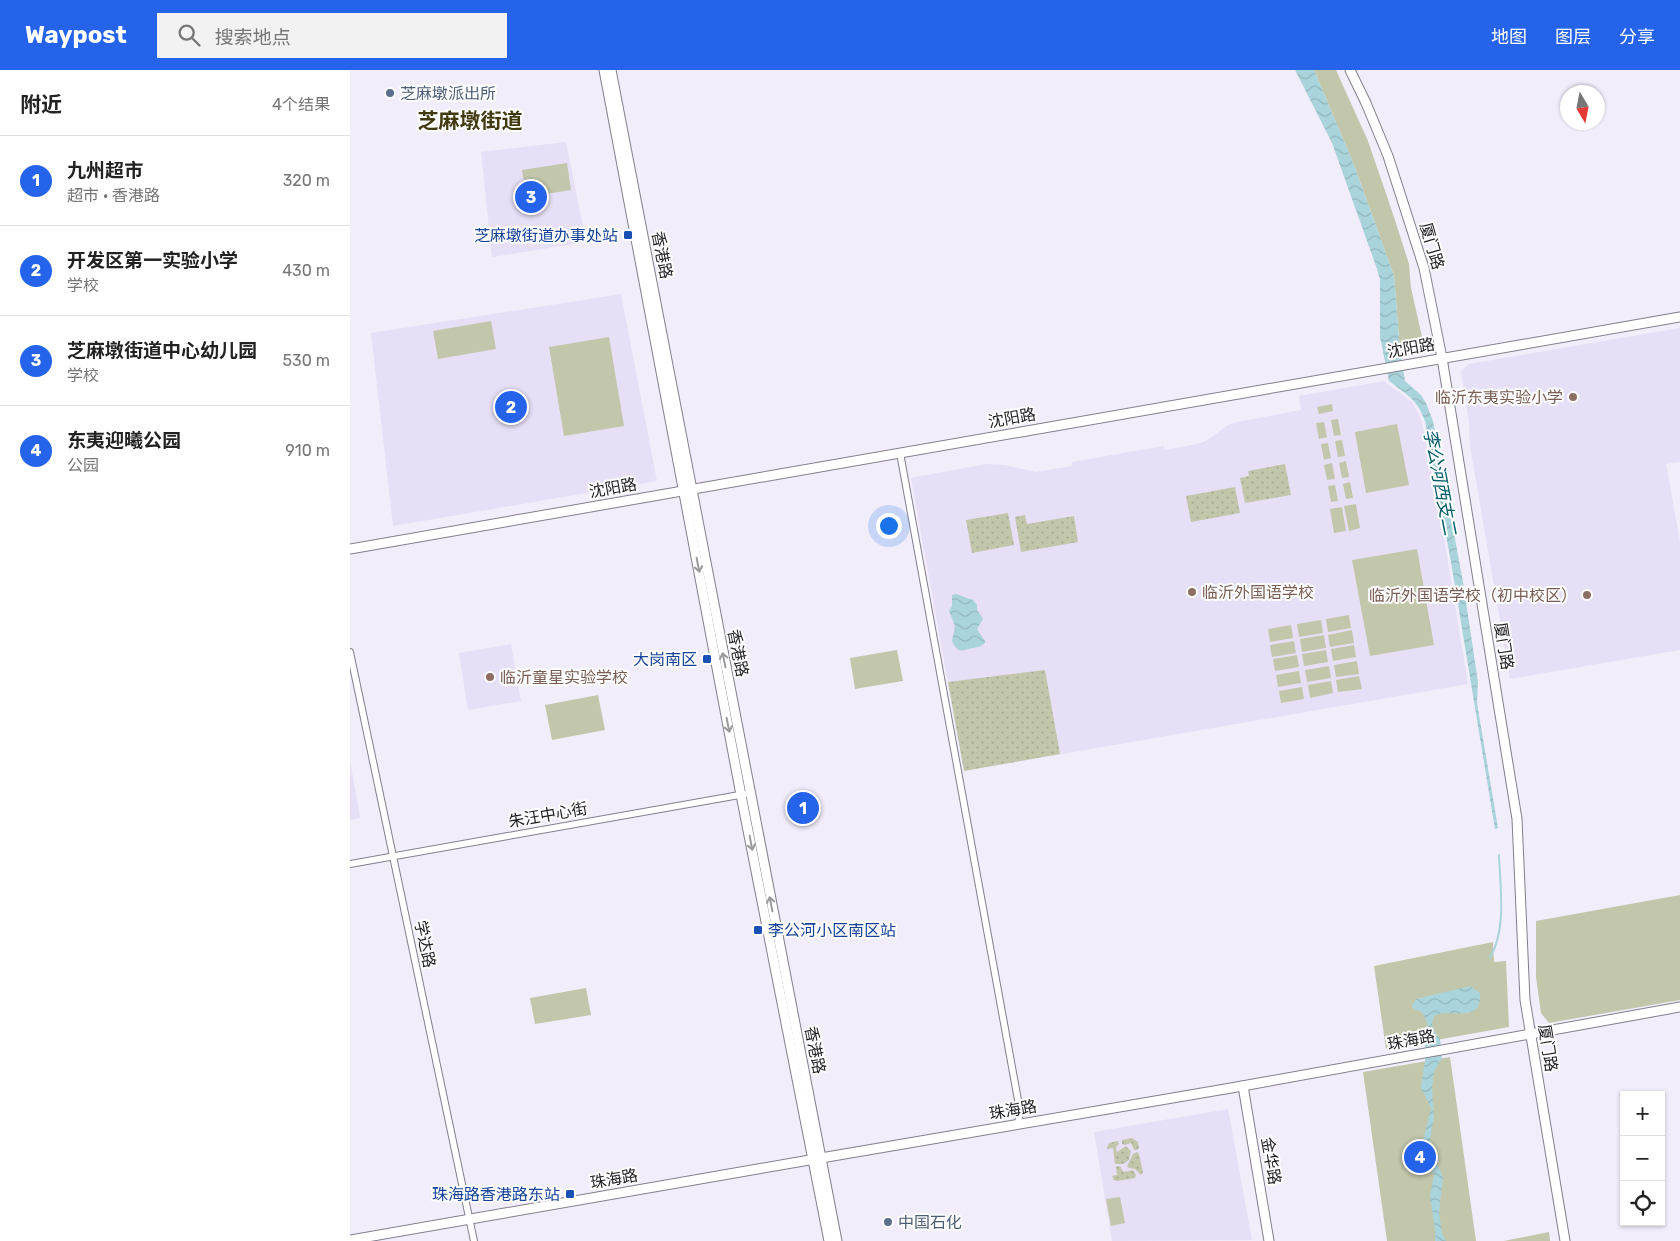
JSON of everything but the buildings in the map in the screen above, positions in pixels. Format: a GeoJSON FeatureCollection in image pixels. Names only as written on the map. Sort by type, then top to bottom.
{"type":"FeatureCollection","features":[{"type":"Feature","properties":{"kind":"main road","name":"香港路"},"geometry":{"type":"LineString","coordinates":[[604,70],[818,1158],[837,1241]]}},
{"type":"Feature","properties":{"kind":"main road","name":"香港路"},"geometry":{"type":"LineString","coordinates":[[612,70],[688,490]]}},
{"type":"Feature","properties":{"kind":"main road","name":"厦门路"},"geometry":{"type":"LineString","coordinates":[[1350,70],[1388,156],[1424,268],[1442,358],[1517,819],[1525,1000],[1565,1241]]}},
{"type":"Feature","properties":{"kind":"main road","name":"沈阳路"},"geometry":{"type":"LineString","coordinates":[[350,549],[1680,317]]}},
{"type":"Feature","properties":{"kind":"main road","name":"珠海路"},"geometry":{"type":"LineString","coordinates":[[350,1240],[1243,1086],[1680,1007]]}},
{"type":"Feature","properties":{"kind":"main road","name":"金华路"},"geometry":{"type":"LineString","coordinates":[[1243,1086],[1269,1241]]}},
{"type":"Feature","properties":{"kind":"main road","name":"香港路"},"geometry":{"type":"LineString","coordinates":[[818,1158],[829,1241]]}},
{"type":"Feature","properties":{"kind":"street"},"geometry":{"type":"LineString","coordinates":[[900,453],[1020,1111],[1018,1124]]}},
{"type":"Feature","properties":{"kind":"street","name":"学达路"},"geometry":{"type":"LineString","coordinates":[[350,652],[474,1241]]}},
{"type":"Feature","properties":{"kind":"street","name":"朱汪中心街"},"geometry":{"type":"LineString","coordinates":[[350,864],[746,794]]}},
{"type":"Feature","properties":{"kind":"shaded area"},"geometry":{"type":"Polygon","coordinates":[[[566,142],[586,242],[492,257],[481,152],[566,142]]]}},
{"type":"Feature","properties":{"kind":"shaded area"},"geometry":{"type":"Polygon","coordinates":[[[621,294],[657,481],[393,526],[371,333],[621,294]]]}},
{"type":"Feature","properties":{"kind":"shaded area"},"geometry":{"type":"Polygon","coordinates":[[[1680,328],[1680,462],[1666,464],[1680,541],[1680,650],[1510,679],[1470,446],[1469,423],[1461,371],[1469,364],[1680,328]]]}},
{"type":"Feature","properties":{"kind":"shaded area","name":"临沂外国语学校"},"geometry":{"type":"Polygon","coordinates":[[[1384,381],[1413,403],[1422,421],[1468,684],[964,771],[911,478],[986,464],[1005,465],[1036,472],[1072,466],[1072,462],[1164,446],[1165,450],[1197,444],[1206,441],[1228,425],[1237,422],[1301,410],[1299,396],[1384,381]]]}},
{"type":"Feature","properties":{"kind":"shaded area","name":"临沂童星实验学校"},"geometry":{"type":"Polygon","coordinates":[[[511,644],[521,701],[468,710],[459,653],[511,644]]]}},
{"type":"Feature","properties":{"kind":"shaded area"},"geometry":{"type":"Polygon","coordinates":[[[350,760],[360,818],[350,820],[350,760]]]}},
{"type":"Feature","properties":{"kind":"shaded area"},"geometry":{"type":"Polygon","coordinates":[[[1228,1109],[1252,1240],[1112,1241],[1094,1132],[1228,1109]]]}},
{"type":"Feature","properties":{"kind":"green space"},"geometry":{"type":"Polygon","coordinates":[[[1314,70],[1336,70],[1368,141],[1409,264],[1411,288],[1423,341],[1420,347],[1400,350],[1394,276],[1354,165],[1314,70]]]}},
{"type":"Feature","properties":{"kind":"green space"},"geometry":{"type":"Polygon","coordinates":[[[567,163],[571,190],[527,197],[522,170],[567,163]]]}},
{"type":"Feature","properties":{"kind":"green space"},"geometry":{"type":"Polygon","coordinates":[[[491,321],[496,349],[438,359],[433,331],[491,321]]]}},
{"type":"Feature","properties":{"kind":"green space"},"geometry":{"type":"Polygon","coordinates":[[[609,337],[624,426],[564,436],[549,347],[609,337]]]}},
{"type":"Feature","properties":{"kind":"green space"},"geometry":{"type":"Polygon","coordinates":[[[1332,404],[1333,411],[1319,414],[1317,407],[1332,404]]]}},
{"type":"Feature","properties":{"kind":"green space"},"geometry":{"type":"Polygon","coordinates":[[[1338,419],[1341,435],[1334,436],[1331,420],[1338,419]]]}},
{"type":"Feature","properties":{"kind":"green space"},"geometry":{"type":"Polygon","coordinates":[[[1324,422],[1327,437],[1319,439],[1316,423],[1324,422]]]}},
{"type":"Feature","properties":{"kind":"green space"},"geometry":{"type":"Polygon","coordinates":[[[1397,424],[1409,485],[1366,493],[1355,432],[1397,424]]]}},
{"type":"Feature","properties":{"kind":"green space"},"geometry":{"type":"Polygon","coordinates":[[[1342,440],[1345,456],[1338,457],[1335,441],[1342,440]]]}},
{"type":"Feature","properties":{"kind":"green space"},"geometry":{"type":"Polygon","coordinates":[[[1328,443],[1331,458],[1324,460],[1321,444],[1328,443]]]}},
{"type":"Feature","properties":{"kind":"green space"},"geometry":{"type":"Polygon","coordinates":[[[1346,461],[1349,477],[1342,478],[1339,463],[1346,461]]]}},
{"type":"Feature","properties":{"kind":"green space"},"geometry":{"type":"Polygon","coordinates":[[[1332,463],[1335,479],[1327,480],[1324,465],[1332,463]]]}},
{"type":"Feature","properties":{"kind":"green space"},"geometry":{"type":"Polygon","coordinates":[[[1285,464],[1291,495],[1245,503],[1240,478],[1249,476],[1248,471],[1285,464]]]}},
{"type":"Feature","properties":{"kind":"green space"},"geometry":{"type":"Polygon","coordinates":[[[1350,482],[1353,498],[1346,499],[1343,484],[1350,482]]]}},
{"type":"Feature","properties":{"kind":"green space"},"geometry":{"type":"Polygon","coordinates":[[[1335,485],[1338,501],[1331,502],[1328,486],[1335,485]]]}},
{"type":"Feature","properties":{"kind":"green space"},"geometry":{"type":"Polygon","coordinates":[[[1235,487],[1240,513],[1191,522],[1186,496],[1235,487]]]}},
{"type":"Feature","properties":{"kind":"green space"},"geometry":{"type":"Polygon","coordinates":[[[1356,504],[1360,528],[1349,531],[1344,506],[1356,504]]]}},
{"type":"Feature","properties":{"kind":"green space"},"geometry":{"type":"Polygon","coordinates":[[[1342,507],[1346,531],[1334,533],[1330,509],[1342,507]]]}},
{"type":"Feature","properties":{"kind":"green space"},"geometry":{"type":"Polygon","coordinates":[[[1008,513],[1014,545],[972,553],[966,520],[1008,513]]]}},
{"type":"Feature","properties":{"kind":"green space"},"geometry":{"type":"Polygon","coordinates":[[[1025,515],[1027,524],[1074,516],[1078,542],[1021,552],[1015,517],[1025,515]]]}},
{"type":"Feature","properties":{"kind":"green space"},"geometry":{"type":"Polygon","coordinates":[[[1417,549],[1434,645],[1370,656],[1352,560],[1417,549]]]}},
{"type":"Feature","properties":{"kind":"green space"},"geometry":{"type":"Polygon","coordinates":[[[1349,615],[1351,628],[1328,632],[1326,619],[1349,615]]]}},
{"type":"Feature","properties":{"kind":"green space"},"geometry":{"type":"Polygon","coordinates":[[[1321,620],[1323,633],[1299,637],[1297,624],[1321,620]]]}},
{"type":"Feature","properties":{"kind":"green space"},"geometry":{"type":"Polygon","coordinates":[[[1291,625],[1293,638],[1270,642],[1268,629],[1291,625]]]}},
{"type":"Feature","properties":{"kind":"green space"},"geometry":{"type":"Polygon","coordinates":[[[1352,630],[1354,643],[1330,647],[1328,635],[1352,630]]]}},
{"type":"Feature","properties":{"kind":"green space"},"geometry":{"type":"Polygon","coordinates":[[[1324,635],[1326,648],[1302,652],[1300,639],[1324,635]]]}},
{"type":"Feature","properties":{"kind":"green space"},"geometry":{"type":"Polygon","coordinates":[[[1294,641],[1296,653],[1272,657],[1270,645],[1294,641]]]}},
{"type":"Feature","properties":{"kind":"green space"},"geometry":{"type":"Polygon","coordinates":[[[1354,645],[1356,657],[1333,661],[1331,649],[1354,645]]]}},
{"type":"Feature","properties":{"kind":"green space"},"geometry":{"type":"Polygon","coordinates":[[[897,650],[903,681],[855,689],[850,658],[897,650]]]}},
{"type":"Feature","properties":{"kind":"green space"},"geometry":{"type":"Polygon","coordinates":[[[1326,650],[1328,662],[1304,666],[1302,654],[1326,650]]]}},
{"type":"Feature","properties":{"kind":"green space"},"geometry":{"type":"Polygon","coordinates":[[[1297,655],[1299,667],[1275,671],[1273,659],[1297,655]]]}},
{"type":"Feature","properties":{"kind":"green space"},"geometry":{"type":"Polygon","coordinates":[[[1357,661],[1359,674],[1336,677],[1334,665],[1357,661]]]}},
{"type":"Feature","properties":{"kind":"green space"},"geometry":{"type":"Polygon","coordinates":[[[1329,666],[1331,678],[1307,682],[1305,670],[1329,666]]]}},
{"type":"Feature","properties":{"kind":"green space"},"geometry":{"type":"Polygon","coordinates":[[[1045,670],[1060,754],[964,771],[948,682],[1045,670]]]}},
{"type":"Feature","properties":{"kind":"green space"},"geometry":{"type":"Polygon","coordinates":[[[1299,671],[1301,683],[1278,687],[1276,675],[1299,671]]]}},
{"type":"Feature","properties":{"kind":"green space"},"geometry":{"type":"Polygon","coordinates":[[[1359,676],[1362,689],[1338,692],[1336,680],[1359,676]]]}},
{"type":"Feature","properties":{"kind":"green space"},"geometry":{"type":"Polygon","coordinates":[[[1331,681],[1333,693],[1310,698],[1308,685],[1331,681]]]}},
{"type":"Feature","properties":{"kind":"green space"},"geometry":{"type":"Polygon","coordinates":[[[1302,687],[1304,699],[1281,703],[1279,691],[1302,687]]]}},
{"type":"Feature","properties":{"kind":"green space"},"geometry":{"type":"Polygon","coordinates":[[[598,695],[605,730],[552,740],[545,705],[598,695]]]}},
{"type":"Feature","properties":{"kind":"green space"},"geometry":{"type":"Polygon","coordinates":[[[1680,895],[1680,1000],[1549,1023],[1541,1013],[1536,977],[1536,921],[1680,895]]]}},
{"type":"Feature","properties":{"kind":"green space"},"geometry":{"type":"Polygon","coordinates":[[[1493,942],[1494,962],[1506,961],[1509,1027],[1386,1049],[1374,966],[1493,942]]]}},
{"type":"Feature","properties":{"kind":"green space"},"geometry":{"type":"Polygon","coordinates":[[[586,988],[591,1015],[535,1024],[530,998],[586,988]]]}},
{"type":"Feature","properties":{"kind":"green space"},"geometry":{"type":"Polygon","coordinates":[[[1450,1057],[1476,1241],[1387,1241],[1363,1072],[1450,1057]]]}},
{"type":"Feature","properties":{"kind":"green space"},"geometry":{"type":"Polygon","coordinates":[[[1132,1138],[1138,1142],[1139,1148],[1137,1150],[1134,1150],[1131,1143],[1122,1144],[1122,1140],[1132,1138]]]}},
{"type":"Feature","properties":{"kind":"green space"},"geometry":{"type":"Polygon","coordinates":[[[1118,1141],[1117,1152],[1126,1146],[1131,1151],[1129,1160],[1123,1164],[1115,1164],[1113,1148],[1107,1149],[1109,1143],[1118,1141]]]}},
{"type":"Feature","properties":{"kind":"green space"},"geometry":{"type":"Polygon","coordinates":[[[1137,1152],[1143,1172],[1141,1175],[1135,1169],[1127,1166],[1133,1154],[1137,1152]]]}},
{"type":"Feature","properties":{"kind":"green space"},"geometry":{"type":"Polygon","coordinates":[[[1116,1167],[1121,1167],[1123,1172],[1133,1170],[1136,1175],[1135,1178],[1114,1180],[1112,1176],[1117,1175],[1116,1167]]]}},
{"type":"Feature","properties":{"kind":"green space"},"geometry":{"type":"Polygon","coordinates":[[[1120,1197],[1125,1223],[1111,1226],[1106,1199],[1120,1197]]]}},
{"type":"Feature","properties":{"kind":"green space"},"geometry":{"type":"Polygon","coordinates":[[[1549,1232],[1550,1241],[1504,1241],[1549,1232]]]}},
{"type":"Feature","properties":{"kind":"water"},"geometry":{"type":"Polygon","coordinates":[[[1295,70],[1314,70],[1354,165],[1394,276],[1400,350],[1405,381],[1421,395],[1433,421],[1463,582],[1478,682],[1477,703],[1498,828],[1495,829],[1451,562],[1425,421],[1415,402],[1389,381],[1380,337],[1380,280],[1377,269],[1332,143],[1295,70]]]}},
{"type":"Feature","properties":{"kind":"water"},"geometry":{"type":"Polygon","coordinates":[[[956,594],[973,600],[977,605],[977,610],[983,619],[977,629],[985,641],[981,646],[959,650],[952,641],[955,626],[949,611],[952,606],[952,595],[956,594]]]}},
{"type":"Feature","properties":{"kind":"water"},"geometry":{"type":"Polygon","coordinates":[[[1470,986],[1480,993],[1476,1009],[1464,1014],[1448,1013],[1434,1016],[1432,1024],[1440,1039],[1442,1058],[1434,1072],[1432,1088],[1434,1117],[1429,1147],[1443,1177],[1439,1213],[1442,1233],[1446,1241],[1435,1241],[1430,1196],[1434,1175],[1421,1149],[1431,1108],[1421,1088],[1425,1060],[1425,1039],[1429,1031],[1423,1014],[1412,1006],[1416,999],[1470,986]]]}},
{"type":"Feature","properties":{"kind":"waterway","name":"李公河西支二"},"geometry":{"type":"LineString","coordinates":[[1490,958],[1499,934],[1501,921],[1499,855]]}},
{"type":"Feature","properties":{"kind":"place","name":"芝麻墩派出所"},"geometry":{"type":"Point","coordinates":[390,93]}},
{"type":"Feature","properties":{"kind":"place","name":"芝麻墩街道中心幼儿园"},"geometry":{"type":"Point","coordinates":[531,197]}},
{"type":"Feature","properties":{"kind":"place","name":"芝麻墩街道办事处站"},"geometry":{"type":"Point","coordinates":[628,235]}},
{"type":"Feature","properties":{"kind":"place","name":"临沂东夷实验小学"},"geometry":{"type":"Point","coordinates":[1573,397]}},
{"type":"Feature","properties":{"kind":"place","name":"开发区第一实验小学"},"geometry":{"type":"Point","coordinates":[511,407]}},
{"type":"Feature","properties":{"kind":"place","name":"临沂外国语学校"},"geometry":{"type":"Point","coordinates":[1192,592]}},
{"type":"Feature","properties":{"kind":"place","name":"临沂外国语学校（初中校区）"},"geometry":{"type":"Point","coordinates":[1587,595]}},
{"type":"Feature","properties":{"kind":"place","name":"大岗南区"},"geometry":{"type":"Point","coordinates":[707,659]}},
{"type":"Feature","properties":{"kind":"place","name":"临沂童星实验学校"},"geometry":{"type":"Point","coordinates":[490,677]}},
{"type":"Feature","properties":{"kind":"place","name":"九州超市"},"geometry":{"type":"Point","coordinates":[803,808]}},
{"type":"Feature","properties":{"kind":"place","name":"李公河小区南区站"},"geometry":{"type":"Point","coordinates":[758,930]}},
{"type":"Feature","properties":{"kind":"place","name":"东夷迎曦公园"},"geometry":{"type":"Point","coordinates":[1420,1157]}},
{"type":"Feature","properties":{"kind":"place","name":"珠海路香港路东站"},"geometry":{"type":"Point","coordinates":[570,1194]}},
{"type":"Feature","properties":{"kind":"place","name":"中国石化"},"geometry":{"type":"Point","coordinates":[888,1222]}},
{"type":"Feature","properties":{"kind":"district","name":"芝麻墩街道"},"geometry":{"type":"Point","coordinates":[470,120]}}]}
